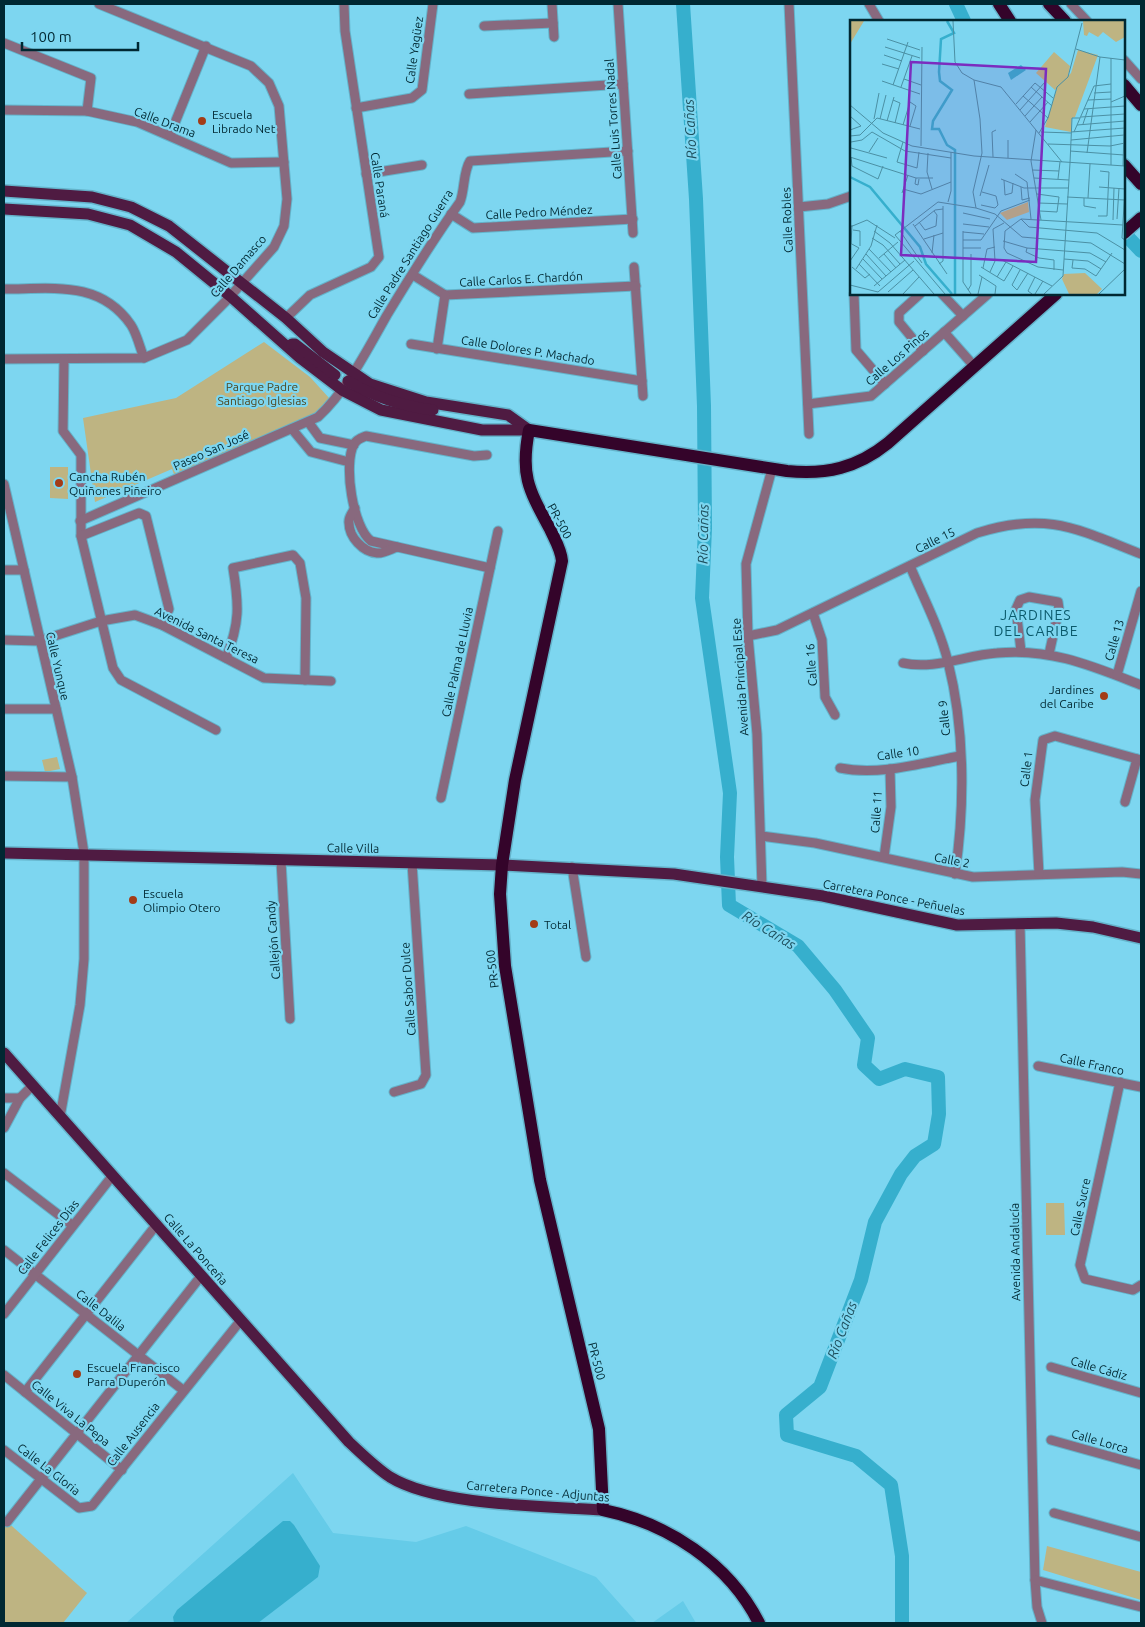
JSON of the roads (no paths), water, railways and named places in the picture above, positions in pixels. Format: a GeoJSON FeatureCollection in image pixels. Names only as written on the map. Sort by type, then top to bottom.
{"type":"FeatureCollection","features":[{"type":"Feature","properties":{"kind":"highway"},"geometry":{"type":"LineString","coordinates":[[999,4],[1009,20]]}},
{"type":"Feature","properties":{"kind":"highway"},"geometry":{"type":"LineString","coordinates":[[1049,4],[1064,20]]}},
{"type":"Feature","properties":{"kind":"highway"},"geometry":{"type":"LineString","coordinates":[[1125,86],[1141,105]]}},
{"type":"Feature","properties":{"kind":"highway"},"geometry":{"type":"LineString","coordinates":[[1125,166],[1141,184]]}},
{"type":"Feature","properties":{"kind":"highway"},"geometry":{"type":"LineString","coordinates":[[1125,232],[1141,218]]}},
{"type":"Feature","properties":{"kind":"highway"},"geometry":{"type":"LineString","coordinates":[[529,430],[772,469],[818,473],[839,470],[864,460],[888,443],[1055,295]]}},
{"type":"Feature","properties":{"kind":"highway","name":"PR-500"},"geometry":{"type":"LineString","coordinates":[[529,430],[524,454],[525,476],[536,504],[559,546],[562,561],[515,780],[502,865],[500,894],[505,966],[540,1180],[599,1429],[603,1510]]}},
{"type":"Feature","properties":{"kind":"highway","name":"Carretera Ponce - Adjuntas"},"geometry":{"type":"LineString","coordinates":[[603,1510],[638,1519],[684,1541],[711,1562],[733,1586],[759,1623]]}},
{"type":"Feature","properties":{"kind":"main road"},"geometry":{"type":"LineString","coordinates":[[4,191],[92,197],[131,207],[168,226],[286,318],[323,352],[347,382],[380,410],[428,421],[482,430],[529,430]]}},
{"type":"Feature","properties":{"kind":"main road"},"geometry":{"type":"LineString","coordinates":[[4,209],[88,214],[130,225],[176,252],[285,344],[347,382],[382,398],[411,407],[433,410],[462,408],[508,415],[529,430]]}},
{"type":"Feature","properties":{"kind":"main road","name":"Calle Villa"},"geometry":{"type":"LineString","coordinates":[[4,853],[84,853],[281,861],[572,867],[702,878]]}},
{"type":"Feature","properties":{"kind":"main road","name":"Carretera Ponce - Peñuelas"},"geometry":{"type":"LineString","coordinates":[[702,878],[823,896],[958,925],[1056,923],[1093,927],[1141,938]]}},
{"type":"Feature","properties":{"kind":"main road","name":"Calle La Ponceña"},"geometry":{"type":"LineString","coordinates":[[4,1053],[349,1442],[370,1462]]}},
{"type":"Feature","properties":{"kind":"main road","name":"Carretera Ponce - Adjuntas"},"geometry":{"type":"LineString","coordinates":[[370,1462],[390,1477],[422,1491],[487,1502],[603,1510]]}},
{"type":"Feature","properties":{"kind":"street","name":"Calle Damasco"},"geometry":{"type":"LineString","coordinates":[[4,359],[144,358],[187,340],[274,247],[284,226],[288,199],[279,106],[269,84],[251,66],[206,46],[98,4]]}},
{"type":"Feature","properties":{"kind":"street","name":"Calle Paraná"},"geometry":{"type":"LineString","coordinates":[[286,318],[310,295],[371,268],[379,257],[344,31],[344,4]]}},
{"type":"Feature","properties":{"kind":"street","name":"Calle Yagüez"},"geometry":{"type":"LineString","coordinates":[[356,108],[412,98],[422,90],[433,4]]}},
{"type":"Feature","properties":{"kind":"street"},"geometry":{"type":"LineString","coordinates":[[552,4],[554,37]]}},
{"type":"Feature","properties":{"kind":"street","name":"Calle Luis Torres Nadal"},"geometry":{"type":"LineString","coordinates":[[618,4],[633,233]]}},
{"type":"Feature","properties":{"kind":"street","name":"Calle Robles"},"geometry":{"type":"LineString","coordinates":[[789,4],[809,434]]}},
{"type":"Feature","properties":{"kind":"street"},"geometry":{"type":"LineString","coordinates":[[869,4],[878,20]]}},
{"type":"Feature","properties":{"kind":"street"},"geometry":{"type":"LineString","coordinates":[[1070,4],[1086,20]]}},
{"type":"Feature","properties":{"kind":"street"},"geometry":{"type":"LineString","coordinates":[[484,26],[553,23]]}},
{"type":"Feature","properties":{"kind":"street"},"geometry":{"type":"LineString","coordinates":[[4,43],[90,78],[87,111]]}},
{"type":"Feature","properties":{"kind":"street"},"geometry":{"type":"LineString","coordinates":[[170,135],[206,46]]}},
{"type":"Feature","properties":{"kind":"street"},"geometry":{"type":"LineString","coordinates":[[1125,61],[1141,79]]}},
{"type":"Feature","properties":{"kind":"street"},"geometry":{"type":"LineString","coordinates":[[470,94],[623,84]]}},
{"type":"Feature","properties":{"kind":"street","name":"Calle Drama"},"geometry":{"type":"LineString","coordinates":[[4,110],[87,111],[137,122],[231,163],[284,162]]}},
{"type":"Feature","properties":{"kind":"street","name":"Calle Padre Santiago Guerra"},"geometry":{"type":"LineString","coordinates":[[347,382],[460,202],[465,188],[466,167],[470,161],[628,151]]}},
{"type":"Feature","properties":{"kind":"street"},"geometry":{"type":"LineString","coordinates":[[366,174],[422,166]]}},
{"type":"Feature","properties":{"kind":"street"},"geometry":{"type":"LineString","coordinates":[[412,167],[413,177]]}},
{"type":"Feature","properties":{"kind":"street"},"geometry":{"type":"LineString","coordinates":[[799,207],[828,204],[850,196]]}},
{"type":"Feature","properties":{"kind":"street","name":"Calle Pedro Méndez"},"geometry":{"type":"LineString","coordinates":[[451,214],[474,228],[632,219]]}},
{"type":"Feature","properties":{"kind":"street"},"geometry":{"type":"LineString","coordinates":[[634,267],[643,396]]}},
{"type":"Feature","properties":{"kind":"street","name":"Calle Carlos E. Chardón"},"geometry":{"type":"LineString","coordinates":[[413,275],[445,296],[636,286]]}},
{"type":"Feature","properties":{"kind":"street"},"geometry":{"type":"LineString","coordinates":[[4,289],[72,289],[98,295],[114,306],[132,327],[144,358]]}},
{"type":"Feature","properties":{"kind":"street"},"geometry":{"type":"LineString","coordinates":[[854,295],[856,350],[885,384]]}},
{"type":"Feature","properties":{"kind":"street"},"geometry":{"type":"LineString","coordinates":[[919,295],[899,313],[899,322],[923,351]]}},
{"type":"Feature","properties":{"kind":"street"},"geometry":{"type":"LineString","coordinates":[[943,295],[962,316]]}},
{"type":"Feature","properties":{"kind":"street","name":"Calle Los Pinos"},"geometry":{"type":"LineString","coordinates":[[808,404],[871,396],[987,295]]}},
{"type":"Feature","properties":{"kind":"street"},"geometry":{"type":"LineString","coordinates":[[437,349],[445,296]]}},
{"type":"Feature","properties":{"kind":"street"},"geometry":{"type":"LineString","coordinates":[[944,332],[974,366]]}},
{"type":"Feature","properties":{"kind":"street","name":"Calle Dolores P. Machado"},"geometry":{"type":"LineString","coordinates":[[411,344],[642,381]]}},
{"type":"Feature","properties":{"kind":"street"},"geometry":{"type":"LineString","coordinates":[[64,360],[63,431],[81,456],[81,536],[112,668],[121,680],[216,730]]}},
{"type":"Feature","properties":{"kind":"street","name":"Paseo San José"},"geometry":{"type":"LineString","coordinates":[[80,521],[309,423],[330,406],[347,382]]}},
{"type":"Feature","properties":{"kind":"street"},"geometry":{"type":"LineString","coordinates":[[309,423],[320,438],[354,445]]}},
{"type":"Feature","properties":{"kind":"street"},"geometry":{"type":"LineString","coordinates":[[292,429],[310,452],[348,462]]}},
{"type":"Feature","properties":{"kind":"street"},"geometry":{"type":"LineString","coordinates":[[487,456],[474,456],[366,436],[358,438],[348,462],[358,523],[363,535],[371,540],[490,568]]}},
{"type":"Feature","properties":{"kind":"street","name":"Avenida Principal Este"},"geometry":{"type":"LineString","coordinates":[[756,886],[761,836],[757,734],[748,636],[746,564],[772,469]]}},
{"type":"Feature","properties":{"kind":"street","name":"Calle Yunque"},"geometry":{"type":"LineString","coordinates":[[4,484],[5,499],[24,570],[72,777],[84,853],[84,959],[80,1005],[60,1117]]}},
{"type":"Feature","properties":{"kind":"street"},"geometry":{"type":"LineString","coordinates":[[81,536],[140,513],[146,516],[169,609],[162,625]]}},
{"type":"Feature","properties":{"kind":"street","name":"Calle 15"},"geometry":{"type":"LineString","coordinates":[[748,636],[777,630],[977,533],[1000,526],[1025,522],[1045,522],[1068,526],[1141,554]]}},
{"type":"Feature","properties":{"kind":"street","name":"Calle Palma de Lluvia"},"geometry":{"type":"LineString","coordinates":[[441,798],[498,532]]}},
{"type":"Feature","properties":{"kind":"street"},"geometry":{"type":"LineString","coordinates":[[226,658],[236,634],[238,602],[233,568],[293,555],[300,563],[306,598],[305,680]]}},
{"type":"Feature","properties":{"kind":"street","name":"Calle 9"},"geometry":{"type":"LineString","coordinates":[[910,566],[948,662],[957,713],[963,795],[955,874]]}},
{"type":"Feature","properties":{"kind":"street"},"geometry":{"type":"LineString","coordinates":[[4,570],[24,570]]}},
{"type":"Feature","properties":{"kind":"street","name":"Calle 13"},"geometry":{"type":"LineString","coordinates":[[903,664],[916,666],[995,653],[1021,651],[1049,654],[1117,675],[1141,591]]}},
{"type":"Feature","properties":{"kind":"street"},"geometry":{"type":"LineString","coordinates":[[1021,651],[1016,609],[1020,600],[1029,597],[1058,602],[1057,626],[1049,654]]}},
{"type":"Feature","properties":{"kind":"street","name":"Calle 16"},"geometry":{"type":"LineString","coordinates":[[813,613],[822,640],[825,697],[835,715]]}},
{"type":"Feature","properties":{"kind":"street","name":"Avenida Santa Teresa"},"geometry":{"type":"LineString","coordinates":[[4,640],[39,640],[101,621],[135,615],[162,625],[264,678],[331,681]]}},
{"type":"Feature","properties":{"kind":"street"},"geometry":{"type":"LineString","coordinates":[[1117,675],[1141,685]]}},
{"type":"Feature","properties":{"kind":"street"},"geometry":{"type":"LineString","coordinates":[[4,709],[56,709]]}},
{"type":"Feature","properties":{"kind":"street","name":"Calle 1"},"geometry":{"type":"LineString","coordinates":[[1039,874],[1035,800],[1042,740],[1055,736],[1139,760]]}},
{"type":"Feature","properties":{"kind":"street","name":"Calle 10"},"geometry":{"type":"LineString","coordinates":[[840,768],[853,771],[890,769],[960,756]]}},
{"type":"Feature","properties":{"kind":"street"},"geometry":{"type":"LineString","coordinates":[[1125,802],[1139,760]]}},
{"type":"Feature","properties":{"kind":"street","name":"Calle 11"},"geometry":{"type":"LineString","coordinates":[[884,857],[891,807],[890,769]]}},
{"type":"Feature","properties":{"kind":"street"},"geometry":{"type":"LineString","coordinates":[[4,776],[72,777]]}},
{"type":"Feature","properties":{"kind":"street","name":"Calle 2"},"geometry":{"type":"LineString","coordinates":[[761,836],[815,843],[955,874],[973,876],[1122,872],[1141,874]]}},
{"type":"Feature","properties":{"kind":"street","name":"Callejón Candy"},"geometry":{"type":"LineString","coordinates":[[281,861],[290,1019]]}},
{"type":"Feature","properties":{"kind":"street","name":"Calle Sabor Dulce"},"geometry":{"type":"LineString","coordinates":[[394,1092],[421,1084],[426,1075],[412,863]]}},
{"type":"Feature","properties":{"kind":"street"},"geometry":{"type":"LineString","coordinates":[[572,867],[586,957]]}},
{"type":"Feature","properties":{"kind":"street","name":"Avenida Andalucía"},"geometry":{"type":"LineString","coordinates":[[1020,924],[1035,1580],[1042,1623]]}},
{"type":"Feature","properties":{"kind":"street","name":"Calle Franco"},"geometry":{"type":"LineString","coordinates":[[1038,1066],[1141,1087]]}},
{"type":"Feature","properties":{"kind":"street","name":"Calle Sucre"},"geometry":{"type":"LineString","coordinates":[[1120,1082],[1080,1265],[1085,1279],[1133,1290],[1141,1285]]}},
{"type":"Feature","properties":{"kind":"street"},"geometry":{"type":"LineString","coordinates":[[4,1128],[20,1098],[32,1086]]}},
{"type":"Feature","properties":{"kind":"street"},"geometry":{"type":"LineString","coordinates":[[4,1098],[20,1098]]}},
{"type":"Feature","properties":{"kind":"street"},"geometry":{"type":"LineString","coordinates":[[4,1173],[72,1225]]}},
{"type":"Feature","properties":{"kind":"street","name":"Calle Felices Días"},"geometry":{"type":"LineString","coordinates":[[4,1314],[113,1175]]}},
{"type":"Feature","properties":{"kind":"street"},"geometry":{"type":"LineString","coordinates":[[25,1392],[157,1224]]}},
{"type":"Feature","properties":{"kind":"street","name":"Calle Dalila"},"geometry":{"type":"LineString","coordinates":[[4,1250],[183,1390]]}},
{"type":"Feature","properties":{"kind":"street"},"geometry":{"type":"LineString","coordinates":[[7,1522],[137,1354],[201,1276]]}},
{"type":"Feature","properties":{"kind":"street","name":"Calle Ausencia"},"geometry":{"type":"LineString","coordinates":[[79,1508],[92,1506],[183,1390],[241,1320]]}},
{"type":"Feature","properties":{"kind":"street","name":"Calle Cádiz"},"geometry":{"type":"LineString","coordinates":[[1051,1367],[1141,1392]]}},
{"type":"Feature","properties":{"kind":"street","name":"Calle Viva La Pepa"},"geometry":{"type":"LineString","coordinates":[[4,1375],[122,1470]]}},
{"type":"Feature","properties":{"kind":"street","name":"Calle Lorca"},"geometry":{"type":"LineString","coordinates":[[1051,1440],[1141,1465]]}},
{"type":"Feature","properties":{"kind":"street","name":"Calle La Gloria"},"geometry":{"type":"LineString","coordinates":[[4,1450],[79,1508]]}},
{"type":"Feature","properties":{"kind":"street"},"geometry":{"type":"LineString","coordinates":[[1054,1513],[1141,1537]]}},
{"type":"Feature","properties":{"kind":"street"},"geometry":{"type":"LineString","coordinates":[[1035,1580],[1141,1607]]}},
{"type":"Feature","properties":{"kind":"waterway","name":"Río Cañas"},"geometry":{"type":"LineString","coordinates":[[683,4],[696,199],[704,406],[705,528],[702,598],[730,793],[727,857],[729,905],[798,946],[835,990],[868,1038],[864,1065],[879,1079],[905,1069],[938,1077],[939,1114],[934,1144],[915,1156],[901,1174],[875,1222],[861,1280],[820,1387],[786,1415],[787,1435],[856,1456],[891,1485],[902,1556],[902,1623]]}},
{"type":"Feature","properties":{"kind":"waterway"},"geometry":{"type":"LineString","coordinates":[[956,4],[964,20]]}},
{"type":"Feature","properties":{"kind":"waterway"},"geometry":{"type":"LineString","coordinates":[[1125,234],[1141,251]]}},
{"type":"Feature","properties":{"kind":"place","name":"Escuela Librado Net"},"geometry":{"type":"Point","coordinates":[202,121]}},
{"type":"Feature","properties":{"kind":"place","name":"Cancha Rubén Quiñones Piñeiro"},"geometry":{"type":"Point","coordinates":[59,483]}},
{"type":"Feature","properties":{"kind":"place","name":"Jardines del Caribe"},"geometry":{"type":"Point","coordinates":[1104,696]}},
{"type":"Feature","properties":{"kind":"place","name":"Escuela Olimpio Otero"},"geometry":{"type":"Point","coordinates":[133,900]}},
{"type":"Feature","properties":{"kind":"place","name":"Total"},"geometry":{"type":"Point","coordinates":[534,924]}},
{"type":"Feature","properties":{"kind":"place","name":"Escuela Francisco Parra Duperón"},"geometry":{"type":"Point","coordinates":[77,1374]}},
{"type":"Feature","properties":{"kind":"district","name":"JARDINES DEL CARIBE"},"geometry":{"type":"Point","coordinates":[1036,624]}},
{"type":"Feature","properties":{"kind":"park label","name":"Parque Padre Santiago Iglesias"},"geometry":{"type":"Point","coordinates":[262,393]}}]}
